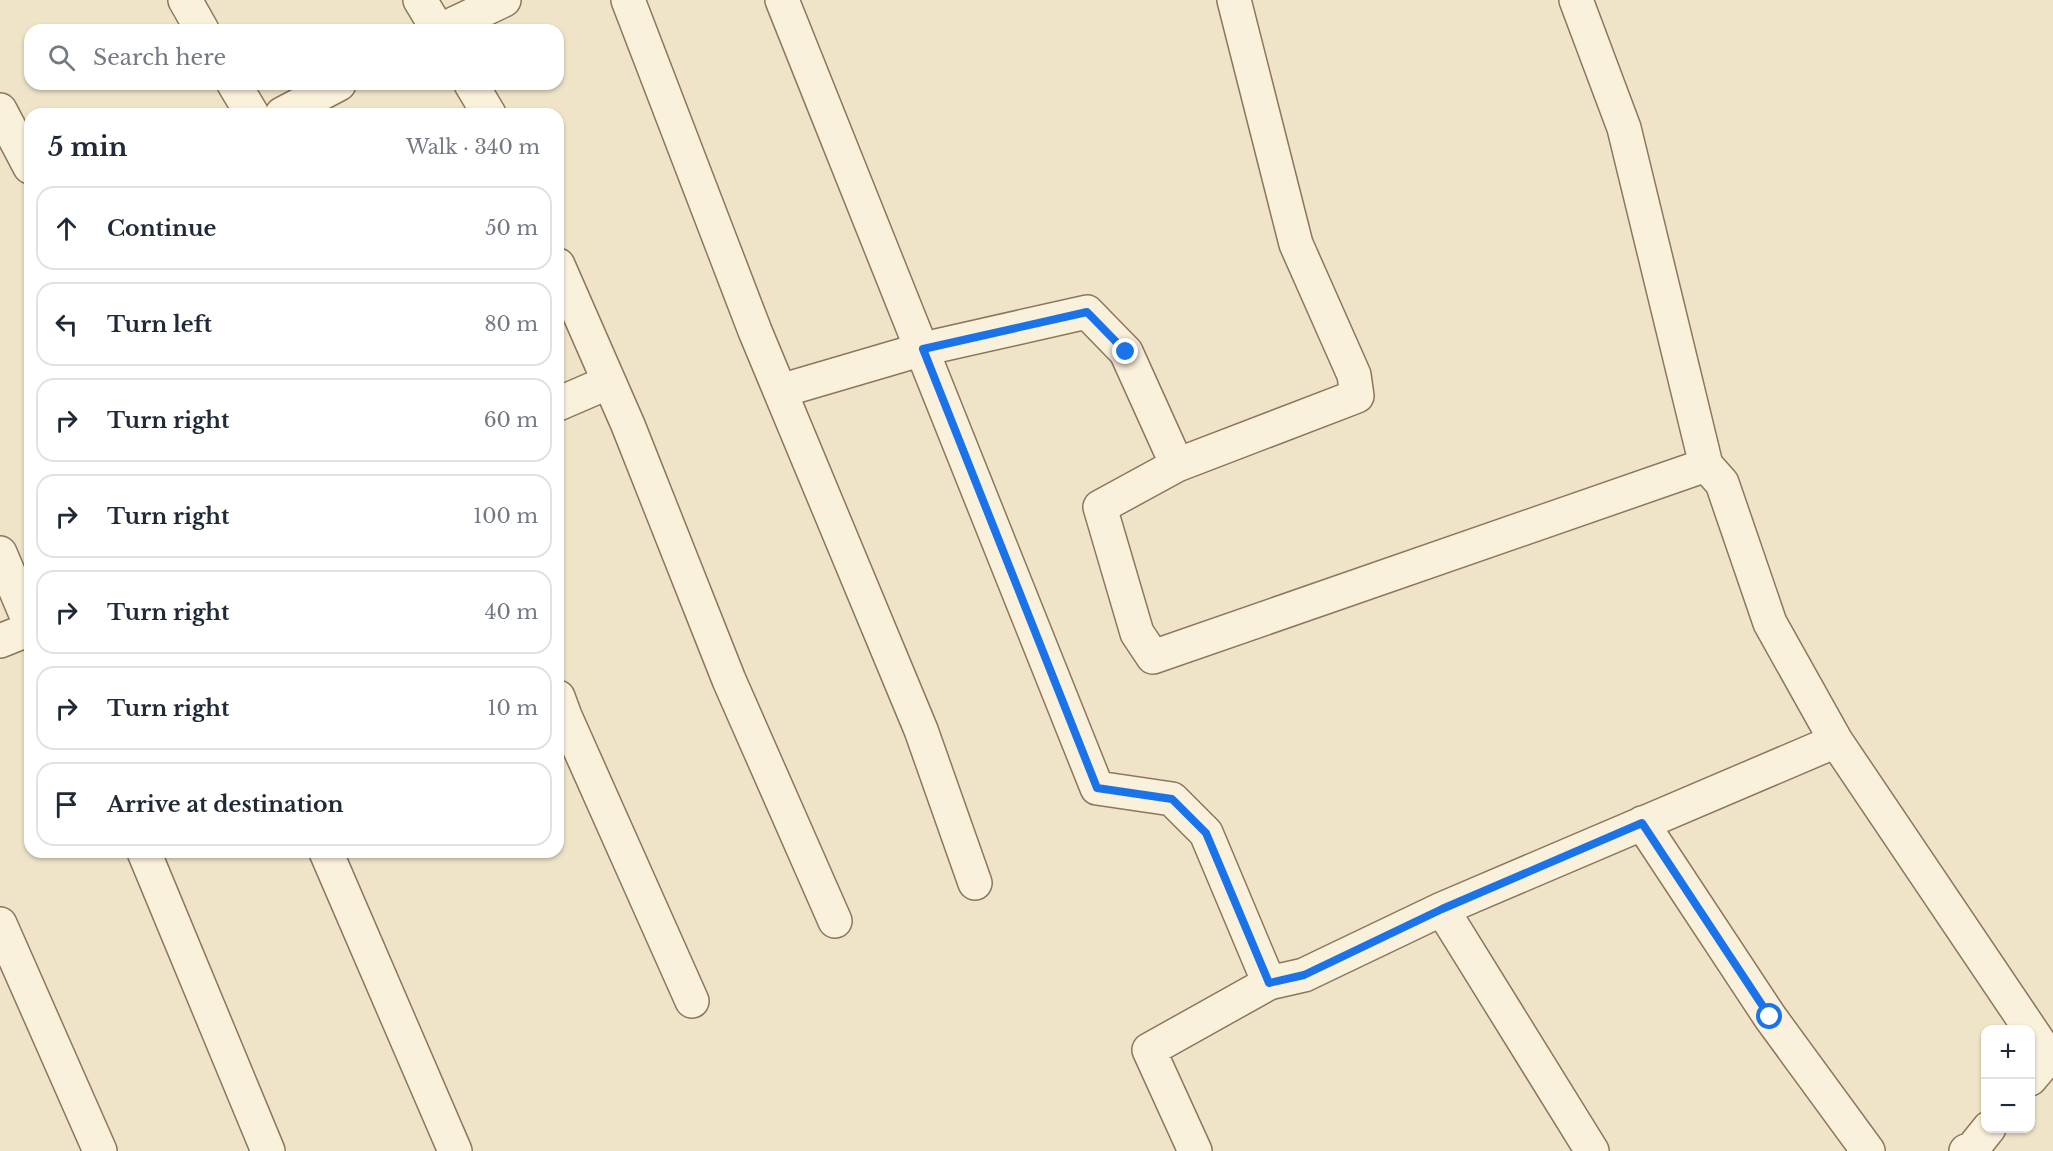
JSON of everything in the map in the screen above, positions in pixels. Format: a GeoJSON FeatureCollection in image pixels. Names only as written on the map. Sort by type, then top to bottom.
{"type":"FeatureCollection","features":[{"type":"Feature","properties":{"kind":"street"},"geometry":{"type":"LineString","coordinates":[[185,0],[199,24]]}},
{"type":"Feature","properties":{"kind":"street"},"geometry":{"type":"LineString","coordinates":[[420,0],[435,24]]}},
{"type":"Feature","properties":{"kind":"street"},"geometry":{"type":"LineString","coordinates":[[452,24],[504,0]]}},
{"type":"Feature","properties":{"kind":"street"},"geometry":{"type":"LineString","coordinates":[[628,0],[751,320],[921,730],[975,883]]}},
{"type":"Feature","properties":{"kind":"street"},"geometry":{"type":"LineString","coordinates":[[782,0],[1097,788],[1172,799],[1206,833],[1269,983]]}},
{"type":"Feature","properties":{"kind":"street"},"geometry":{"type":"LineString","coordinates":[[1234,0],[1296,244],[1354,375],[1357,396],[1177,465],[1100,507],[1137,633],[1153,657],[1706,465]]}},
{"type":"Feature","properties":{"kind":"street"},"geometry":{"type":"LineString","coordinates":[[1576,0],[1624,128],[1706,465],[1722,483],[1770,622],[1836,741],[2044,1062]]}},
{"type":"Feature","properties":{"kind":"street"},"geometry":{"type":"LineString","coordinates":[[238,90],[248,108]]}},
{"type":"Feature","properties":{"kind":"street"},"geometry":{"type":"LineString","coordinates":[[301,108],[330,90]]}},
{"type":"Feature","properties":{"kind":"street"},"geometry":{"type":"LineString","coordinates":[[475,90],[485,108]]}},
{"type":"Feature","properties":{"kind":"street"},"geometry":{"type":"LineString","coordinates":[[0,110],[24,156]]}},
{"type":"Feature","properties":{"kind":"street"},"geometry":{"type":"LineString","coordinates":[[564,279],[609,382],[729,680],[836,921]]}},
{"type":"Feature","properties":{"kind":"street"},"geometry":{"type":"LineString","coordinates":[[780,391],[923,349],[1087,312],[1126,352],[1177,465]]}},
{"type":"Feature","properties":{"kind":"street"},"geometry":{"type":"LineString","coordinates":[[564,401],[609,382]]}},
{"type":"Feature","properties":{"kind":"street"},"geometry":{"type":"LineString","coordinates":[[0,553],[24,611]]}},
{"type":"Feature","properties":{"kind":"street"},"geometry":{"type":"LineString","coordinates":[[0,641],[24,629]]}},
{"type":"Feature","properties":{"kind":"street"},"geometry":{"type":"LineString","coordinates":[[564,712],[692,1001]]}},
{"type":"Feature","properties":{"kind":"street"},"geometry":{"type":"LineString","coordinates":[[1195,1151],[1149,1050],[1269,983],[1304,975],[1442,909],[1836,741]]}},
{"type":"Feature","properties":{"kind":"street"},"geometry":{"type":"LineString","coordinates":[[1642,823],[1770,1017],[1868,1151]]}},
{"type":"Feature","properties":{"kind":"street"},"geometry":{"type":"LineString","coordinates":[[146,858],[268,1151]]}},
{"type":"Feature","properties":{"kind":"street"},"geometry":{"type":"LineString","coordinates":[[329,858],[455,1151]]}},
{"type":"Feature","properties":{"kind":"street"},"geometry":{"type":"LineString","coordinates":[[1442,909],[1592,1151]]}},
{"type":"Feature","properties":{"kind":"street"},"geometry":{"type":"LineString","coordinates":[[0,924],[100,1151]]}},
{"type":"Feature","properties":{"kind":"street"},"geometry":{"type":"LineString","coordinates":[[1966,1151],[1973,1148],[1985,1133]]}},
{"type":"Feature","properties":{"kind":"route"},"geometry":{"type":"LineString","coordinates":[[1126,352],[1087,312],[923,349],[1097,788],[1172,799],[1206,833],[1269,983],[1304,975],[1442,909],[1642,823],[1770,1017]]}}]}
